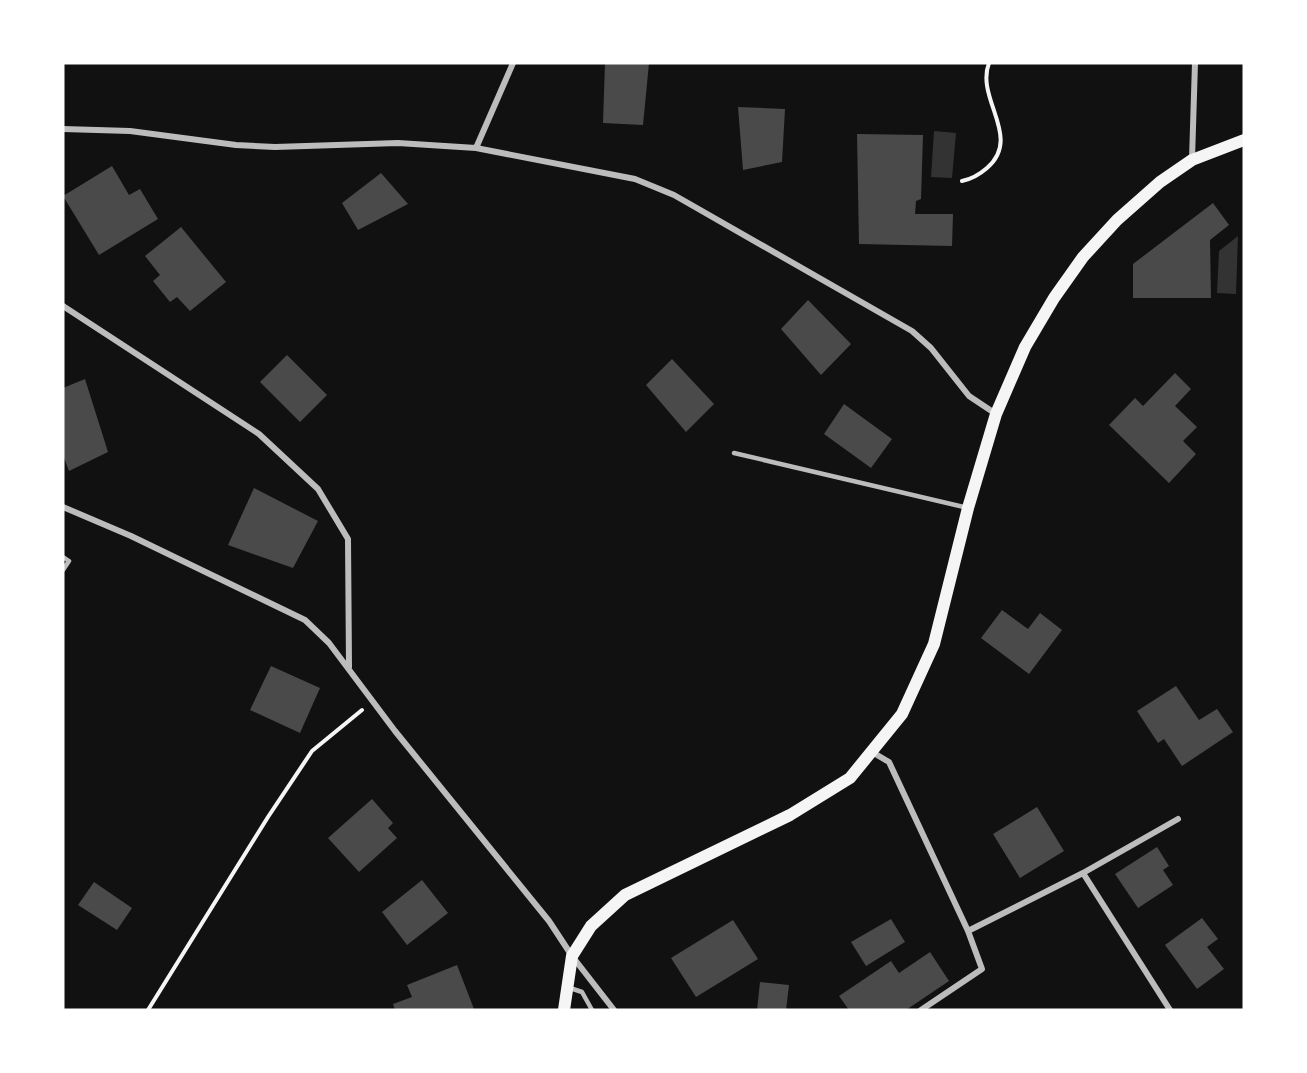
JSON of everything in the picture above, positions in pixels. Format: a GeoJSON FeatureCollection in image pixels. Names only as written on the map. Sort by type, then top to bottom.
{"type":"FeatureCollection","features":[{"type":"Feature","properties":{"kind":"main road"},"geometry":{"type":"LineString","coordinates":[[564,1010],[572,956],[591,926],[625,895],[790,815],[850,778],[902,714],[934,644],[968,508],[996,414],[1025,347],[1054,298],[1083,256],[1117,220],[1160,182],[1192,160],[1244,140]]}},
{"type":"Feature","properties":{"kind":"street"},"geometry":{"type":"LineString","coordinates":[[476,148],[513,63]]}},
{"type":"Feature","properties":{"kind":"street"},"geometry":{"type":"LineString","coordinates":[[1192,160],[1195,63]]}},
{"type":"Feature","properties":{"kind":"street"},"geometry":{"type":"LineString","coordinates":[[63,129],[130,130],[236,145],[275,147],[398,143],[476,148],[635,179],[674,195],[912,331],[931,348],[969,396],[996,414]]}},
{"type":"Feature","properties":{"kind":"street"},"geometry":{"type":"LineString","coordinates":[[63,306],[260,434],[318,489],[348,539],[349,668]]}},
{"type":"Feature","properties":{"kind":"street"},"geometry":{"type":"LineString","coordinates":[[63,507],[131,536],[305,620],[329,643],[349,668],[373,702],[549,921],[572,956],[614,1010]]}},
{"type":"Feature","properties":{"kind":"street"},"geometry":{"type":"LineString","coordinates":[[872,752],[889,762],[968,931],[982,969],[921,1010]]}},
{"type":"Feature","properties":{"kind":"street"},"geometry":{"type":"LineString","coordinates":[[968,931],[1083,873],[1178,819]]}},
{"type":"Feature","properties":{"kind":"street"},"geometry":{"type":"LineString","coordinates":[[1083,873],[1170,1010]]}},
{"type":"Feature","properties":{"kind":"lane"},"geometry":{"type":"LineString","coordinates":[[734,453],[968,508]]}},
{"type":"Feature","properties":{"kind":"lane"},"geometry":{"type":"LineString","coordinates":[[63,557],[69,561],[63,570]]}},
{"type":"Feature","properties":{"kind":"lane"},"geometry":{"type":"LineString","coordinates":[[567,987],[582,992],[592,1010]]}},
{"type":"Feature","properties":{"kind":"path"},"geometry":{"type":"LineString","coordinates":[[962,181],[980,174],[995,161],[999,152],[1000,129],[985,81],[989,63]]}},
{"type":"Feature","properties":{"kind":"path"},"geometry":{"type":"LineString","coordinates":[[148,1010],[268,817],[312,751],[373,702]]}},
{"type":"Feature","properties":{"kind":"shaded area"},"geometry":{"type":"Polygon","coordinates":[[[934,131],[956,133],[952,178],[931,177],[934,131]]]}},
{"type":"Feature","properties":{"kind":"shaded area"},"geometry":{"type":"Polygon","coordinates":[[[1238,236],[1236,294],[1217,293],[1219,251],[1238,236]]]}},
{"type":"Feature","properties":{"kind":"building"},"geometry":{"type":"Polygon","coordinates":[[[605,63],[649,63],[643,125],[603,123],[605,63]]]}},
{"type":"Feature","properties":{"kind":"building"},"geometry":{"type":"Polygon","coordinates":[[[738,107],[785,109],[782,162],[743,170],[738,107]]]}},
{"type":"Feature","properties":{"kind":"building"},"geometry":{"type":"Polygon","coordinates":[[[857,134],[923,135],[921,199],[916,201],[915,214],[953,214],[952,246],[859,244],[857,134]]]}},
{"type":"Feature","properties":{"kind":"building"},"geometry":{"type":"Polygon","coordinates":[[[112,166],[129,195],[140,189],[158,219],[99,255],[63,196],[112,166]]]}},
{"type":"Feature","properties":{"kind":"building"},"geometry":{"type":"Polygon","coordinates":[[[381,173],[408,204],[358,230],[342,203],[381,173]]]}},
{"type":"Feature","properties":{"kind":"building"},"geometry":{"type":"Polygon","coordinates":[[[1213,203],[1229,225],[1210,240],[1211,298],[1133,298],[1133,264],[1213,203]]]}},
{"type":"Feature","properties":{"kind":"building"},"geometry":{"type":"Polygon","coordinates":[[[181,227],[226,282],[190,311],[177,297],[170,302],[153,281],[160,275],[145,256],[181,227]]]}},
{"type":"Feature","properties":{"kind":"building"},"geometry":{"type":"Polygon","coordinates":[[[808,300],[851,344],[821,375],[781,329],[808,300]]]}},
{"type":"Feature","properties":{"kind":"building"},"geometry":{"type":"Polygon","coordinates":[[[287,355],[327,395],[300,422],[260,382],[287,355]]]}},
{"type":"Feature","properties":{"kind":"building"},"geometry":{"type":"Polygon","coordinates":[[[672,359],[714,404],[686,432],[646,385],[672,359]]]}},
{"type":"Feature","properties":{"kind":"building"},"geometry":{"type":"Polygon","coordinates":[[[1175,373],[1191,389],[1175,406],[1197,427],[1183,441],[1196,454],[1169,483],[1109,425],[1135,398],[1143,406],[1175,373]]]}},
{"type":"Feature","properties":{"kind":"building"},"geometry":{"type":"Polygon","coordinates":[[[85,379],[108,452],[69,471],[63,455],[63,388],[85,379]]]}},
{"type":"Feature","properties":{"kind":"building"},"geometry":{"type":"Polygon","coordinates":[[[844,404],[892,439],[871,468],[824,434],[844,404]]]}},
{"type":"Feature","properties":{"kind":"building"},"geometry":{"type":"Polygon","coordinates":[[[254,488],[318,521],[293,568],[228,545],[254,488]]]}},
{"type":"Feature","properties":{"kind":"building"},"geometry":{"type":"Polygon","coordinates":[[[1002,610],[1028,629],[1040,613],[1062,630],[1029,674],[981,638],[1002,610]]]}},
{"type":"Feature","properties":{"kind":"building"},"geometry":{"type":"Polygon","coordinates":[[[271,666],[320,688],[300,733],[250,710],[271,666]]]}},
{"type":"Feature","properties":{"kind":"building"},"geometry":{"type":"Polygon","coordinates":[[[1176,686],[1199,720],[1217,709],[1233,732],[1182,766],[1164,739],[1158,743],[1137,711],[1176,686]]]}},
{"type":"Feature","properties":{"kind":"building"},"geometry":{"type":"Polygon","coordinates":[[[372,799],[393,823],[388,828],[397,838],[359,872],[328,838],[372,799]]]}},
{"type":"Feature","properties":{"kind":"building"},"geometry":{"type":"Polygon","coordinates":[[[1037,807],[1064,851],[1020,878],[993,834],[1037,807]]]}},
{"type":"Feature","properties":{"kind":"building"},"geometry":{"type":"Polygon","coordinates":[[[1157,847],[1169,866],[1163,870],[1173,885],[1138,908],[1115,874],[1157,847]]]}},
{"type":"Feature","properties":{"kind":"building"},"geometry":{"type":"Polygon","coordinates":[[[422,880],[448,913],[407,945],[382,912],[422,880]]]}},
{"type":"Feature","properties":{"kind":"building"},"geometry":{"type":"Polygon","coordinates":[[[94,882],[132,908],[117,930],[78,905],[94,882]]]}},
{"type":"Feature","properties":{"kind":"building"},"geometry":{"type":"Polygon","coordinates":[[[1202,918],[1218,939],[1207,947],[1224,969],[1197,989],[1165,945],[1202,918]]]}},
{"type":"Feature","properties":{"kind":"building"},"geometry":{"type":"Polygon","coordinates":[[[891,919],[905,942],[866,966],[851,942],[891,919]]]}},
{"type":"Feature","properties":{"kind":"building"},"geometry":{"type":"Polygon","coordinates":[[[733,920],[758,959],[696,997],[671,958],[733,920]]]}},
{"type":"Feature","properties":{"kind":"building"},"geometry":{"type":"Polygon","coordinates":[[[930,952],[949,981],[906,1010],[849,1010],[839,996],[891,961],[899,973],[930,952]]]}},
{"type":"Feature","properties":{"kind":"building"},"geometry":{"type":"Polygon","coordinates":[[[457,965],[474,1009],[395,1010],[393,1004],[412,997],[407,985],[457,965]]]}},
{"type":"Feature","properties":{"kind":"building"},"geometry":{"type":"Polygon","coordinates":[[[760,982],[789,985],[786,1010],[757,1010],[760,982]]]}}]}
